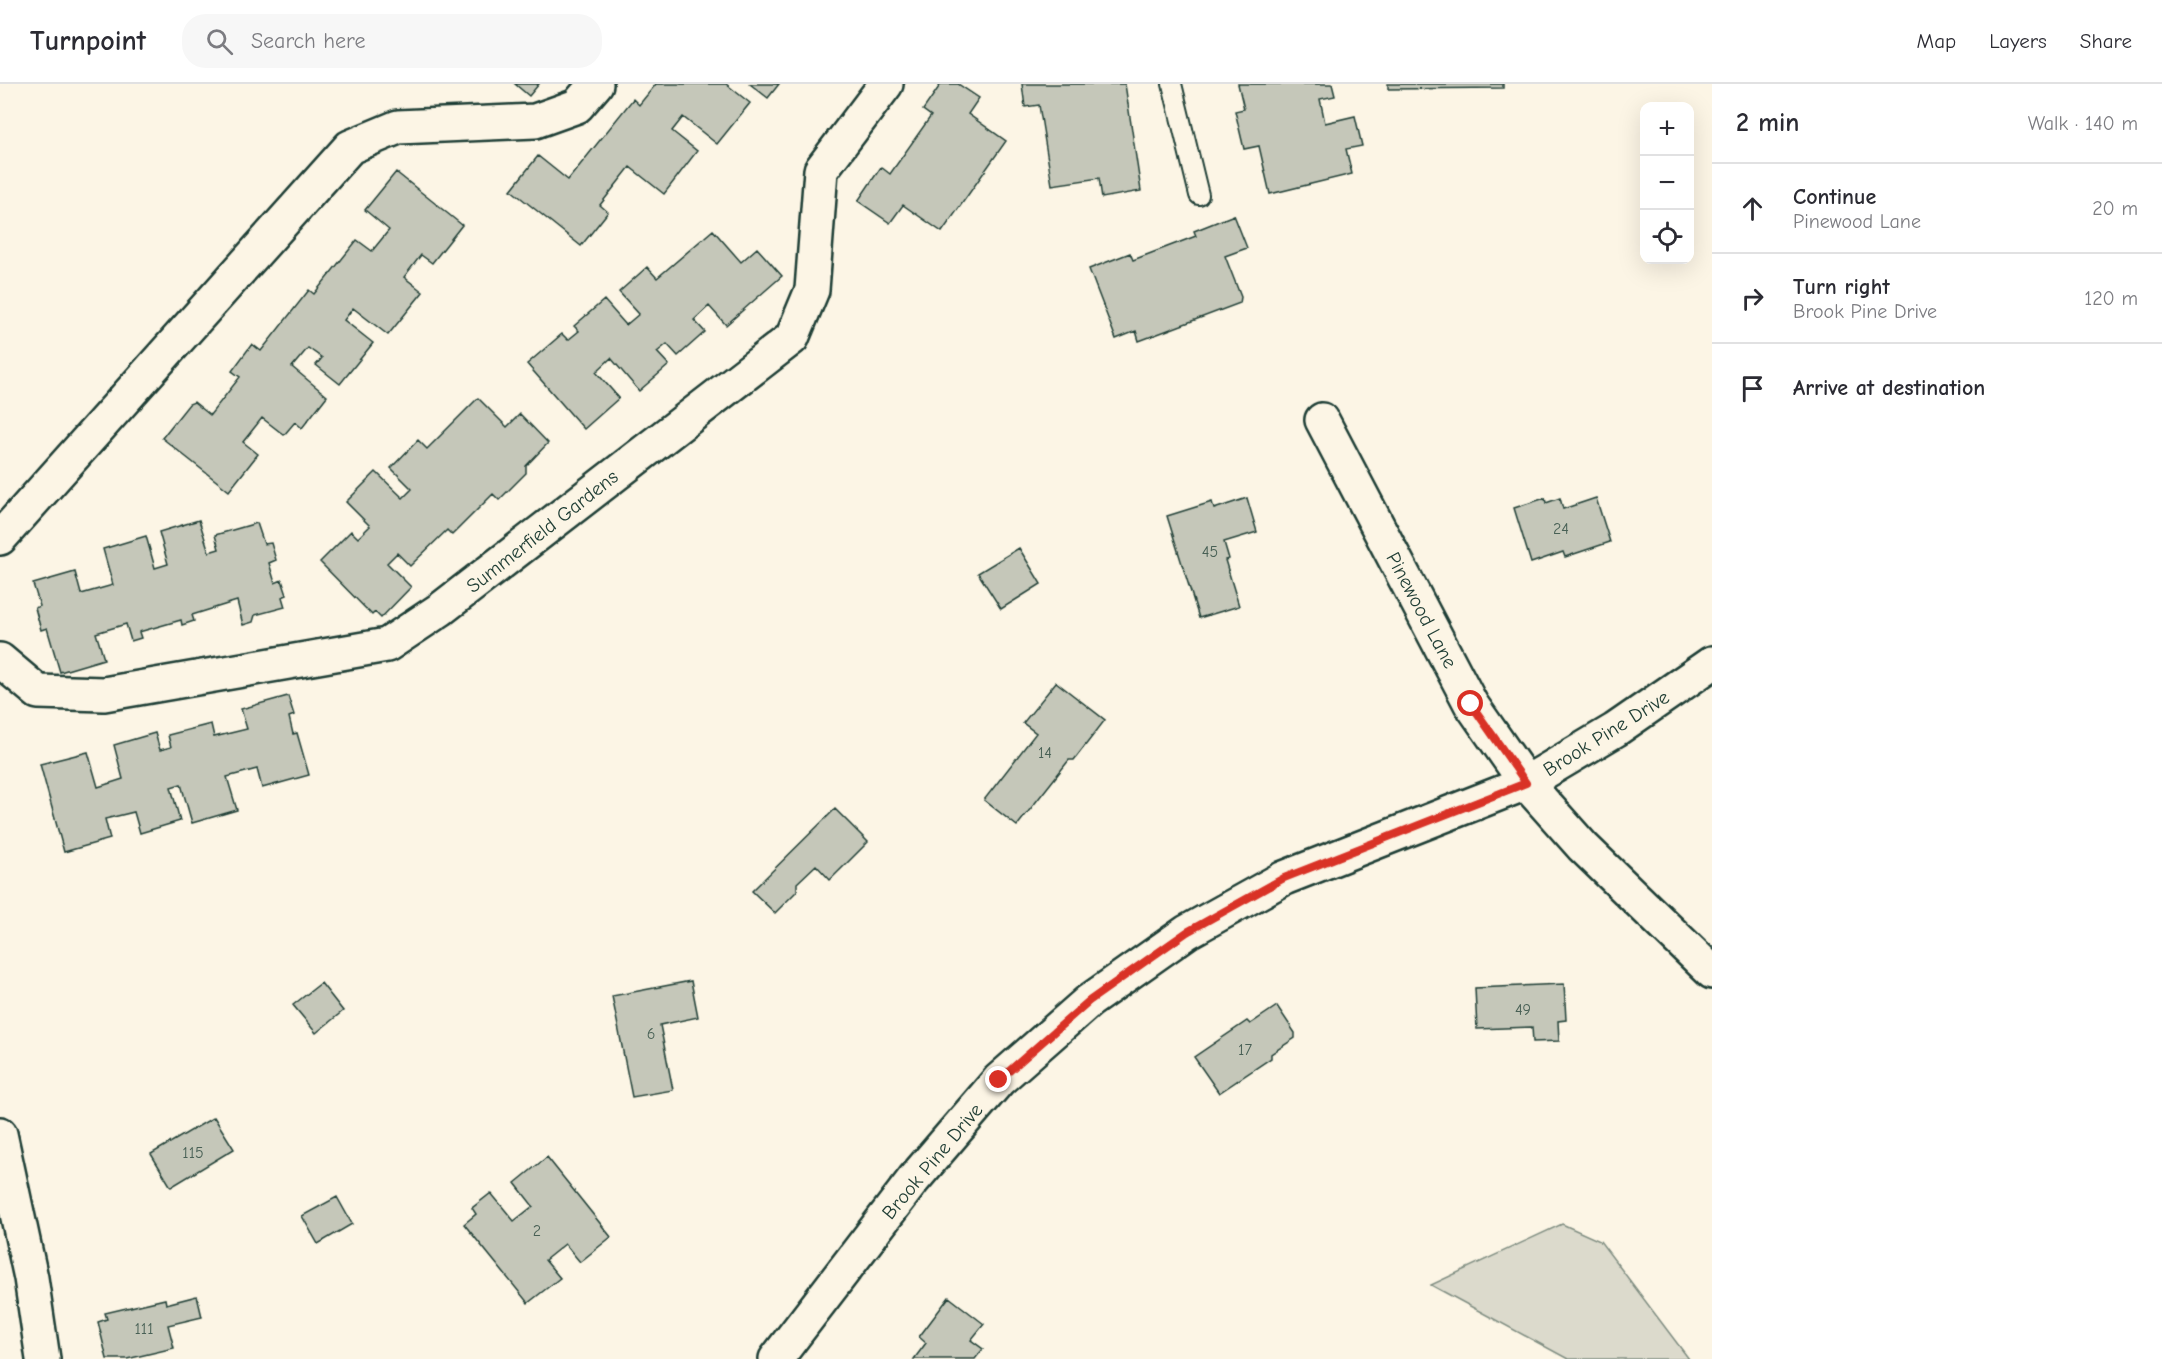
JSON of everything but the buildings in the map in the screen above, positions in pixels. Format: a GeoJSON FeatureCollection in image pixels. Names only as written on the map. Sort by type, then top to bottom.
{"type":"FeatureCollection","features":[{"type":"Feature","properties":{"kind":"street"},"geometry":{"type":"LineString","coordinates":[[0,538],[350,147],[398,127],[535,121],[577,106],[596,84]]}},
{"type":"Feature","properties":{"kind":"street","name":"Summerfield Gardens"},"geometry":{"type":"LineString","coordinates":[[0,660],[38,692],[104,694],[387,645],[441,609],[792,338],[812,290],[821,170],[886,84]]}},
{"type":"Feature","properties":{"kind":"street","name":"Pinewood Lane"},"geometry":{"type":"LineString","coordinates":[[1322,420],[1471,704],[1526,783],[1583,848],[1712,972]]}},
{"type":"Feature","properties":{"kind":"street","name":"Brook Pine Drive"},"geometry":{"type":"LineString","coordinates":[[776,1359],[914,1179],[999,1080],[1089,1001],[1187,932],[1284,878],[1526,783],[1615,730],[1712,663]]}},
{"type":"Feature","properties":{"kind":"street"},"geometry":{"type":"LineString","coordinates":[[0,1134],[29,1267],[43,1359]]}},
{"type":"Feature","properties":{"kind":"lane"},"geometry":{"type":"LineString","coordinates":[[1172,84],[1199,195]]}},
{"type":"Feature","properties":{"kind":"shaded area"},"geometry":{"type":"Polygon","coordinates":[[[1562,1224],[1600,1241],[1689,1359],[1568,1359],[1431,1285],[1562,1224]]]}},
{"type":"Feature","properties":{"kind":"route"},"geometry":{"type":"LineString","coordinates":[[999,1080],[1089,1001],[1187,932],[1284,878],[1526,783],[1471,704]]}}]}
